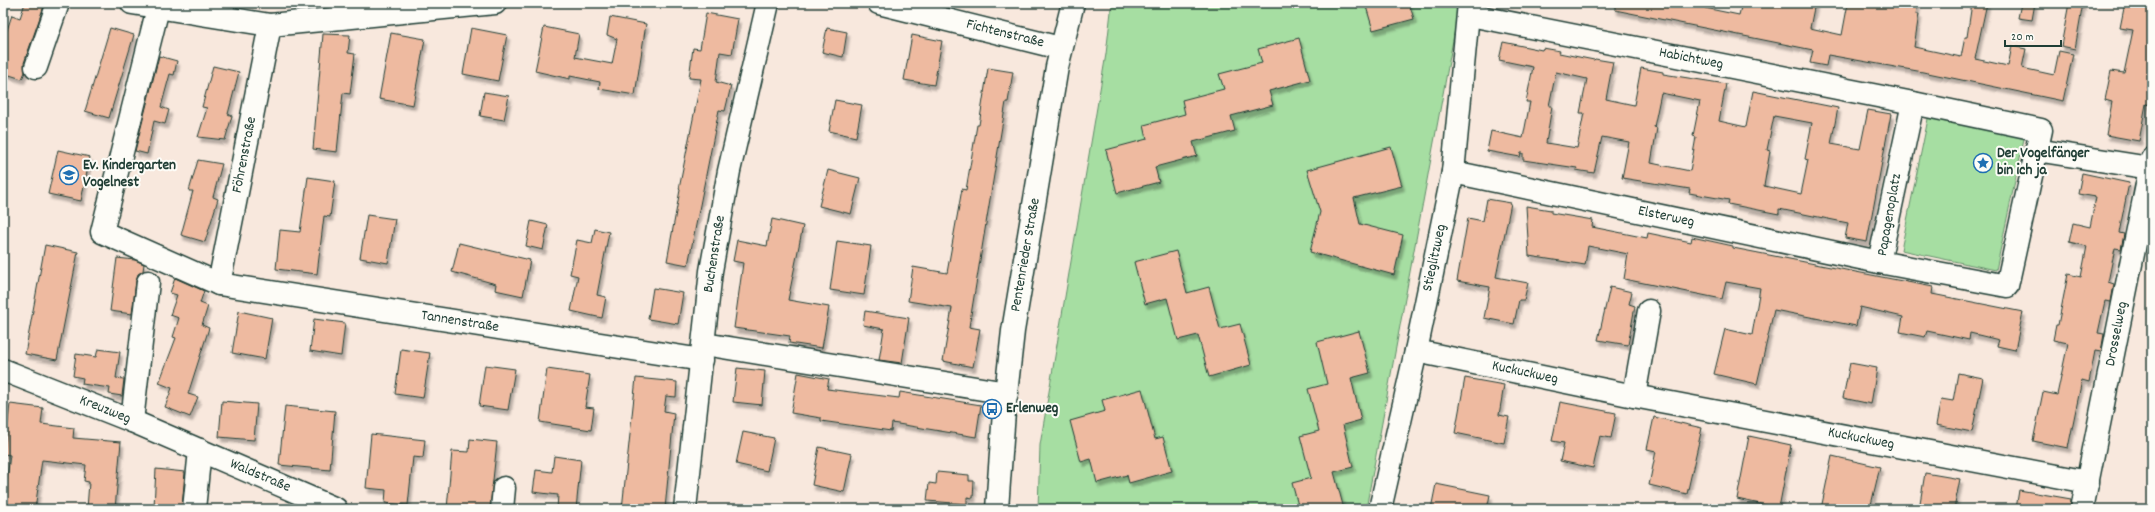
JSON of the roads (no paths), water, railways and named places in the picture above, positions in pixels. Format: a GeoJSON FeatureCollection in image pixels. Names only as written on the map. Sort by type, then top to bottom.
{"type":"FeatureCollection","features":[{"type":"Feature","properties":{"kind":"street"},"geometry":{"type":"LineString","coordinates":[[36,66],[58,3]]}},
{"type":"Feature","properties":{"kind":"street"},"geometry":{"type":"LineString","coordinates":[[132,3],[270,25],[495,3]]}},
{"type":"Feature","properties":{"kind":"street","name":"Buchenstraße"},"geometry":{"type":"LineString","coordinates":[[684,509],[711,271],[728,179],[768,3]]}},
{"type":"Feature","properties":{"kind":"street","name":"Fichtenstraße"},"geometry":{"type":"LineString","coordinates":[[879,3],[1060,48]]}},
{"type":"Feature","properties":{"kind":"street","name":"Pentenrieder Straße"},"geometry":{"type":"LineString","coordinates":[[997,509],[1004,412],[1013,331],[1060,48],[1073,3]]}},
{"type":"Feature","properties":{"kind":"street","name":"Tannenstraße"},"geometry":{"type":"LineString","coordinates":[[158,8],[102,232],[219,284],[703,352]]}},
{"type":"Feature","properties":{"kind":"street","name":"Habichtweg"},"geometry":{"type":"LineString","coordinates":[[1469,9],[1913,103]]}},
{"type":"Feature","properties":{"kind":"street","name":"Stieglitzweg"},"geometry":{"type":"LineString","coordinates":[[1380,509],[1416,351],[1453,172],[1469,9]]}},
{"type":"Feature","properties":{"kind":"street","name":"Föhrenstraße"},"geometry":{"type":"LineString","coordinates":[[219,284],[270,25]]}},
{"type":"Feature","properties":{"kind":"street","name":"Papagenoplatz"},"geometry":{"type":"LineString","coordinates":[[1913,103],[2040,130],[2007,286],[1879,262],[1913,103]]}},
{"type":"Feature","properties":{"kind":"street"},"geometry":{"type":"LineString","coordinates":[[2036,150],[2151,163]]}},
{"type":"Feature","properties":{"kind":"street","name":"Drosselweg"},"geometry":{"type":"LineString","coordinates":[[2082,509],[2151,163]]}},
{"type":"Feature","properties":{"kind":"street","name":"Elsterweg"},"geometry":{"type":"LineString","coordinates":[[1453,172],[1879,262]]}},
{"type":"Feature","properties":{"kind":"street"},"geometry":{"type":"LineString","coordinates":[[132,421],[148,282]]}},
{"type":"Feature","properties":{"kind":"street"},"geometry":{"type":"LineString","coordinates":[[1634,396],[1649,311]]}},
{"type":"Feature","properties":{"kind":"street","name":"Kuckuckweg"},"geometry":{"type":"LineString","coordinates":[[1416,351],[1634,396],[2088,482]]}},
{"type":"Feature","properties":{"kind":"street"},"geometry":{"type":"LineString","coordinates":[[703,352],[1007,393]]}},
{"type":"Feature","properties":{"kind":"street","name":"Kreuzweg"},"geometry":{"type":"LineString","coordinates":[[3,370],[132,421],[203,452]]}},
{"type":"Feature","properties":{"kind":"street"},"geometry":{"type":"LineString","coordinates":[[194,509],[203,452]]}},
{"type":"Feature","properties":{"kind":"street","name":"Waldstraße"},"geometry":{"type":"LineString","coordinates":[[203,452],[336,509]]}},
{"type":"Feature","properties":{"kind":"street"},"geometry":{"type":"LineString","coordinates":[[502,509],[504,488]]}},
{"type":"Feature","properties":{"kind":"place","name":"Der Vogelfänger bin ich ja"},"geometry":{"type":"Point","coordinates":[1983,163]}},
{"type":"Feature","properties":{"kind":"place","name":"Ev. Kindergarten Vogelnest"},"geometry":{"type":"Point","coordinates":[69,175]}},
{"type":"Feature","properties":{"kind":"place","name":"Erlenweg"},"geometry":{"type":"Point","coordinates":[992,409]}}]}
